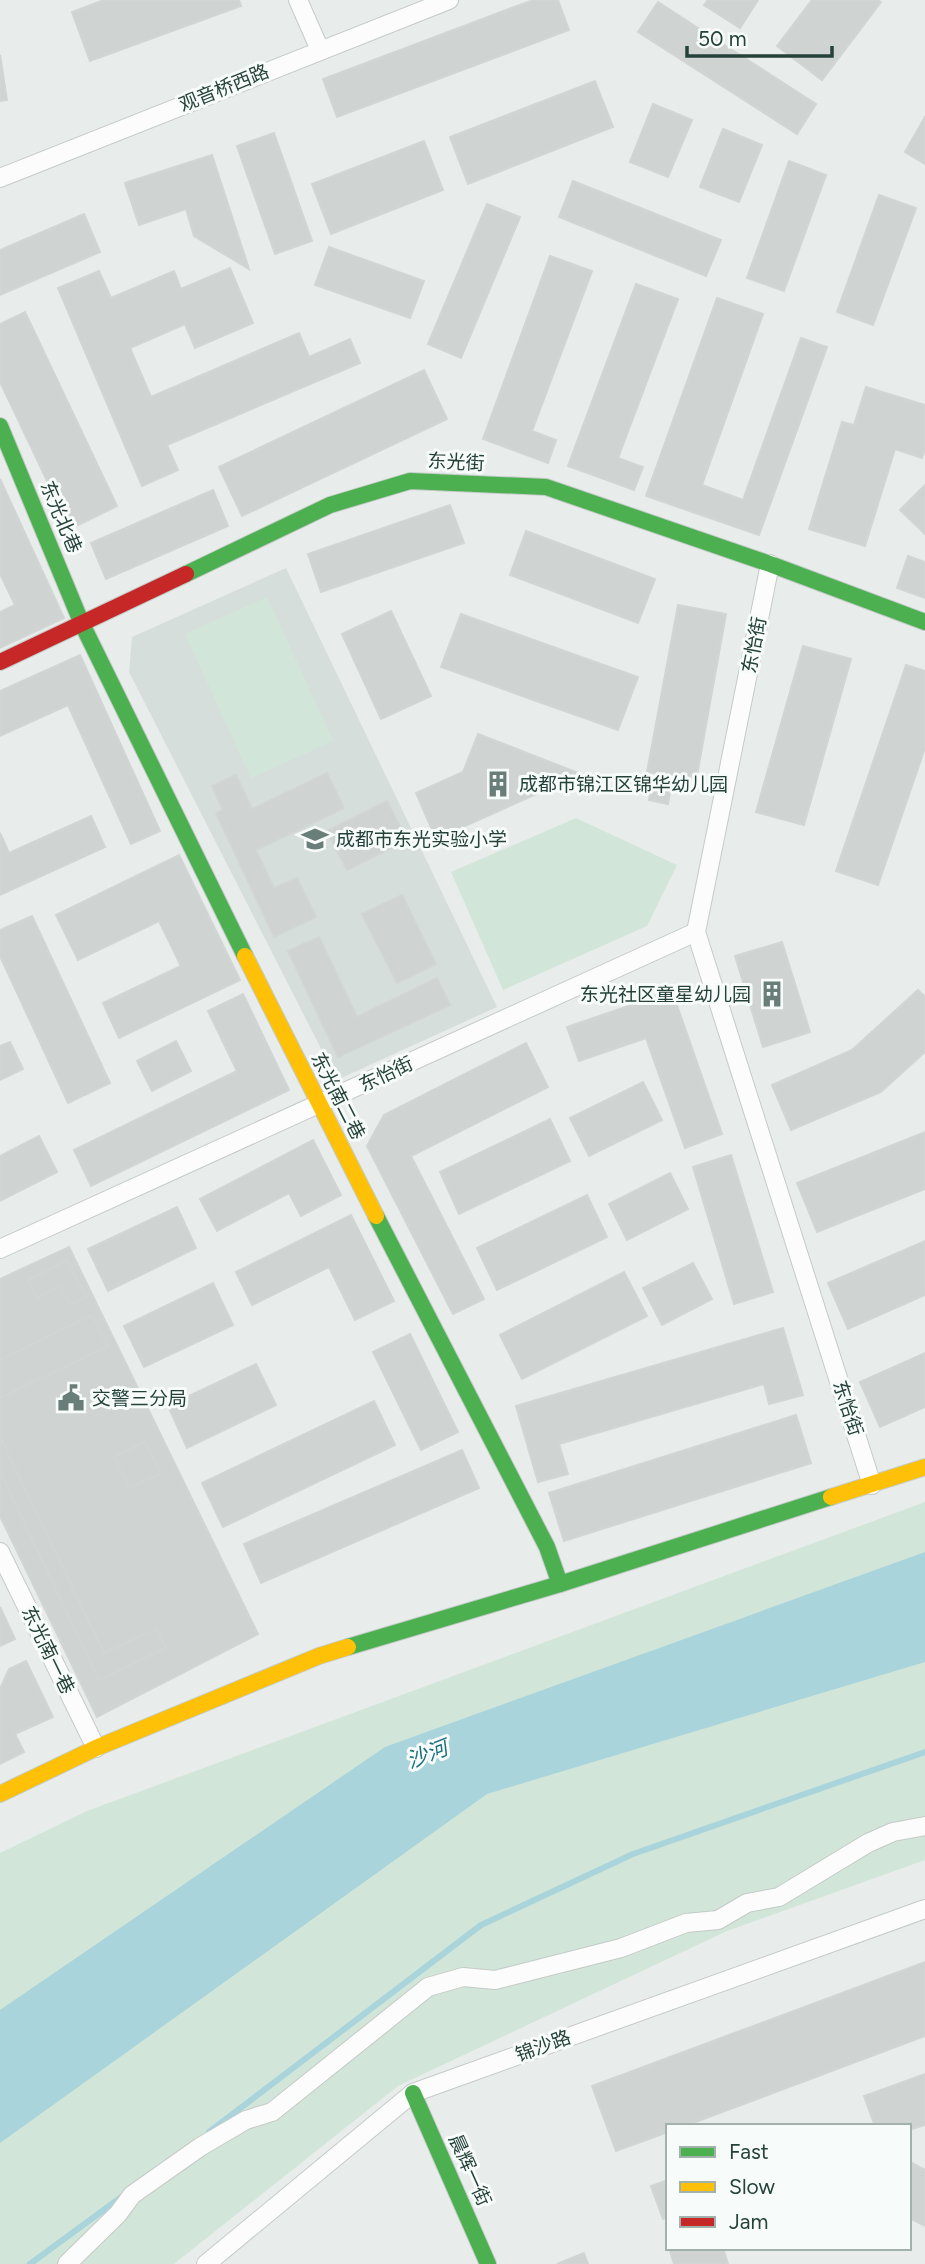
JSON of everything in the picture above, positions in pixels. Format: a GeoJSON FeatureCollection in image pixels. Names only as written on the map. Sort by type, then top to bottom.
{"type":"FeatureCollection","features":[{"type":"Feature","properties":{"kind":"street"},"geometry":{"type":"LineString","coordinates":[[298,0],[320,50]]}},
{"type":"Feature","properties":{"kind":"street","name":"观音桥西路"},"geometry":{"type":"LineString","coordinates":[[0,178],[449,0]]}},
{"type":"Feature","properties":{"kind":"street","name":"东光北巷"},"geometry":{"type":"LineString","coordinates":[[0,426],[82,624]]}},
{"type":"Feature","properties":{"kind":"street","name":"东光街"},"geometry":{"type":"LineString","coordinates":[[0,662],[330,505],[410,481],[546,487],[770,564],[925,622]]}},
{"type":"Feature","properties":{"kind":"street","name":"东怡街"},"geometry":{"type":"LineString","coordinates":[[770,564],[696,932],[872,1485]]}},
{"type":"Feature","properties":{"kind":"street","name":"东光南二巷"},"geometry":{"type":"LineString","coordinates":[[82,624],[318,1105],[547,1547],[560,1584]]}},
{"type":"Feature","properties":{"kind":"street","name":"东怡街"},"geometry":{"type":"LineString","coordinates":[[0,1249],[696,932]]}},
{"type":"Feature","properties":{"kind":"street"},"geometry":{"type":"LineString","coordinates":[[0,1794],[96,1748],[319,1656],[560,1584],[925,1467]]}},
{"type":"Feature","properties":{"kind":"street","name":"东光南一巷"},"geometry":{"type":"LineString","coordinates":[[0,1552],[96,1748]]}},
{"type":"Feature","properties":{"kind":"street"},"geometry":{"type":"LineString","coordinates":[[66,2264],[118,2214],[132,2195],[200,2147],[246,2120],[272,2112],[428,1987],[463,1977],[495,1980],[621,1948],[686,1923],[718,1920],[747,1903],[779,1897],[868,1843],[893,1832],[925,1826]]}},
{"type":"Feature","properties":{"kind":"street","name":"锦沙路"},"geometry":{"type":"LineString","coordinates":[[206,2264],[413,2093],[925,1909]]}},
{"type":"Feature","properties":{"kind":"street","name":"晨辉一街"},"geometry":{"type":"LineString","coordinates":[[413,2093],[488,2264]]}},
{"type":"Feature","properties":{"kind":"shaded area","name":"成都市东光实验小学"},"geometry":{"type":"Polygon","coordinates":[[[286,568],[497,1007],[337,1080],[129,672],[132,637],[286,568]]]}},
{"type":"Feature","properties":{"kind":"green space"},"geometry":{"type":"Polygon","coordinates":[[[267,597],[333,741],[251,778],[185,634],[267,597]]]}},
{"type":"Feature","properties":{"kind":"green space"},"geometry":{"type":"Polygon","coordinates":[[[576,818],[677,865],[647,926],[503,990],[451,872],[576,818]]]}},
{"type":"Feature","properties":{"kind":"green space"},"geometry":{"type":"Polygon","coordinates":[[[925,1502],[925,1860],[727,1931],[398,2086],[174,2264],[0,2264],[0,1853],[87,1811],[925,1502]]]}},
{"type":"Feature","properties":{"kind":"water","name":"沙河"},"geometry":{"type":"Polygon","coordinates":[[[925,1552],[925,1662],[487,1794],[0,2143],[0,2010],[385,1747],[925,1552]]]}},
{"type":"Feature","properties":{"kind":"building"},"geometry":{"type":"Polygon","coordinates":[[[104,0],[239,0],[241,6],[90,61],[72,12],[104,0]]]}},
{"type":"Feature","properties":{"kind":"building"},"geometry":{"type":"Polygon","coordinates":[[[533,0],[558,0],[569,30],[337,117],[323,79],[533,0]]]}},
{"type":"Feature","properties":{"kind":"building"},"geometry":{"type":"Polygon","coordinates":[[[708,0],[758,0],[740,28],[704,5],[708,0]]]}},
{"type":"Feature","properties":{"kind":"building"},"geometry":{"type":"Polygon","coordinates":[[[812,0],[881,2],[822,80],[777,46],[812,0]]]}},
{"type":"Feature","properties":{"kind":"building"},"geometry":{"type":"Polygon","coordinates":[[[658,2],[816,104],[797,134],[638,32],[658,2]]]}},
{"type":"Feature","properties":{"kind":"building"},"geometry":{"type":"Polygon","coordinates":[[[0,55],[7,100],[0,101],[0,55]]]}},
{"type":"Feature","properties":{"kind":"building"},"geometry":{"type":"Polygon","coordinates":[[[595,81],[613,127],[468,184],[450,137],[595,81]]]}},
{"type":"Feature","properties":{"kind":"building"},"geometry":{"type":"Polygon","coordinates":[[[653,104],[692,120],[668,177],[630,162],[653,104]]]}},
{"type":"Feature","properties":{"kind":"building"},"geometry":{"type":"Polygon","coordinates":[[[925,117],[925,164],[905,152],[925,117]]]}},
{"type":"Feature","properties":{"kind":"building"},"geometry":{"type":"Polygon","coordinates":[[[723,129],[762,145],[739,202],[700,187],[723,129]]]}},
{"type":"Feature","properties":{"kind":"building"},"geometry":{"type":"Polygon","coordinates":[[[274,133],[312,241],[275,254],[237,146],[274,133]]]}},
{"type":"Feature","properties":{"kind":"building"},"geometry":{"type":"Polygon","coordinates":[[[424,141],[443,190],[331,234],[312,184],[424,141]]]}},
{"type":"Feature","properties":{"kind":"building"},"geometry":{"type":"Polygon","coordinates":[[[212,155],[249,269],[194,236],[186,209],[139,225],[125,183],[212,155]]]}},
{"type":"Feature","properties":{"kind":"building"},"geometry":{"type":"Polygon","coordinates":[[[789,161],[826,175],[784,291],[747,278],[789,161]]]}},
{"type":"Feature","properties":{"kind":"building"},"geometry":{"type":"Polygon","coordinates":[[[573,181],[721,240],[706,276],[559,217],[573,181]]]}},
{"type":"Feature","properties":{"kind":"building"},"geometry":{"type":"Polygon","coordinates":[[[879,195],[916,208],[873,325],[837,312],[879,195]]]}},
{"type":"Feature","properties":{"kind":"building"},"geometry":{"type":"Polygon","coordinates":[[[487,204],[520,217],[461,358],[428,344],[487,204]]]}},
{"type":"Feature","properties":{"kind":"building"},"geometry":{"type":"Polygon","coordinates":[[[84,214],[100,252],[0,295],[0,250],[84,214]]]}},
{"type":"Feature","properties":{"kind":"building"},"geometry":{"type":"Polygon","coordinates":[[[329,247],[424,281],[410,318],[315,285],[329,247]]]}},
{"type":"Feature","properties":{"kind":"building"},"geometry":{"type":"Polygon","coordinates":[[[550,256],[592,271],[532,431],[556,440],[548,463],[483,439],[550,256]]]}},
{"type":"Feature","properties":{"kind":"building"},"geometry":{"type":"Polygon","coordinates":[[[230,268],[253,323],[195,348],[185,324],[130,348],[151,397],[299,333],[309,357],[350,339],[360,363],[167,445],[178,470],[142,486],[58,288],[99,271],[111,298],[174,271],[181,289],[230,268]]]}},
{"type":"Feature","properties":{"kind":"building"},"geometry":{"type":"Polygon","coordinates":[[[636,284],[678,299],[618,458],[643,467],[634,490],[568,466],[636,284]]]}},
{"type":"Feature","properties":{"kind":"building"},"geometry":{"type":"Polygon","coordinates":[[[717,298],[763,314],[702,485],[743,500],[801,338],[827,347],[759,535],[646,496],[717,298]]]}},
{"type":"Feature","properties":{"kind":"building"},"geometry":{"type":"Polygon","coordinates":[[[25,312],[117,506],[70,529],[0,382],[0,324],[25,312]]]}},
{"type":"Feature","properties":{"kind":"building"},"geometry":{"type":"Polygon","coordinates":[[[424,370],[447,419],[242,516],[219,467],[424,370]]]}},
{"type":"Feature","properties":{"kind":"building"},"geometry":{"type":"Polygon","coordinates":[[[866,387],[925,405],[925,449],[922,458],[895,449],[865,546],[809,529],[842,422],[854,425],[866,387]]]}},
{"type":"Feature","properties":{"kind":"building"},"geometry":{"type":"Polygon","coordinates":[[[0,479],[64,618],[0,648],[0,612],[15,605],[0,574],[0,479]]]}},
{"type":"Feature","properties":{"kind":"building"},"geometry":{"type":"Polygon","coordinates":[[[925,485],[925,534],[900,510],[925,485]]]}},
{"type":"Feature","properties":{"kind":"building"},"geometry":{"type":"Polygon","coordinates":[[[213,490],[228,526],[106,579],[91,543],[213,490]]]}},
{"type":"Feature","properties":{"kind":"building"},"geometry":{"type":"Polygon","coordinates":[[[450,505],[464,543],[321,592],[308,554],[450,505]]]}},
{"type":"Feature","properties":{"kind":"building"},"geometry":{"type":"Polygon","coordinates":[[[526,531],[655,579],[638,623],[510,575],[526,531]]]}},
{"type":"Feature","properties":{"kind":"building"},"geometry":{"type":"Polygon","coordinates":[[[908,556],[925,562],[925,598],[897,588],[908,556]]]}},
{"type":"Feature","properties":{"kind":"building"},"geometry":{"type":"Polygon","coordinates":[[[678,605],[726,614],[696,781],[647,772],[678,605]]]}},
{"type":"Feature","properties":{"kind":"building"},"geometry":{"type":"Polygon","coordinates":[[[391,611],[431,696],[381,719],[342,634],[391,611]]]}},
{"type":"Feature","properties":{"kind":"building"},"geometry":{"type":"Polygon","coordinates":[[[461,614],[638,677],[618,730],[441,667],[461,614]]]}},
{"type":"Feature","properties":{"kind":"building"},"geometry":{"type":"Polygon","coordinates":[[[803,646],[851,659],[804,825],[756,812],[803,646]]]}},
{"type":"Feature","properties":{"kind":"building"},"geometry":{"type":"Polygon","coordinates":[[[80,655],[160,831],[131,844],[68,705],[0,736],[0,691],[80,655]]]}},
{"type":"Feature","properties":{"kind":"building"},"geometry":{"type":"Polygon","coordinates":[[[906,665],[925,671],[925,748],[878,885],[836,871],[906,665]]]}},
{"type":"Feature","properties":{"kind":"building","name":"成都市锦江区锦华幼儿园"},"geometry":{"type":"Polygon","coordinates":[[[478,734],[581,774],[436,839],[416,793],[463,772],[478,734]]]}},
{"type":"Feature","properties":{"kind":"building"},"geometry":{"type":"Polygon","coordinates":[[[327,773],[344,808],[256,850],[274,888],[297,878],[316,917],[274,937],[216,813],[223,810],[212,786],[236,775],[252,809],[327,773]]]}},
{"type":"Feature","properties":{"kind":"building"},"geometry":{"type":"Polygon","coordinates":[[[652,783],[671,786],[668,804],[649,800],[652,783]]]}},
{"type":"Feature","properties":{"kind":"building"},"geometry":{"type":"Polygon","coordinates":[[[387,801],[407,840],[347,870],[327,831],[387,801]]]}},
{"type":"Feature","properties":{"kind":"building"},"geometry":{"type":"Polygon","coordinates":[[[91,816],[105,847],[0,895],[0,833],[9,853],[91,816]]]}},
{"type":"Feature","properties":{"kind":"building"},"geometry":{"type":"Polygon","coordinates":[[[179,855],[240,980],[119,1038],[103,1003],[181,966],[159,921],[78,960],[56,915],[179,855]]]}},
{"type":"Feature","properties":{"kind":"building"},"geometry":{"type":"Polygon","coordinates":[[[402,895],[436,964],[397,983],[362,914],[402,895]]]}},
{"type":"Feature","properties":{"kind":"building"},"geometry":{"type":"Polygon","coordinates":[[[32,916],[110,1083],[68,1103],[0,956],[0,930],[32,916]]]}},
{"type":"Feature","properties":{"kind":"building"},"geometry":{"type":"Polygon","coordinates":[[[319,937],[357,1017],[437,978],[450,1005],[338,1057],[288,951],[319,937]]]}},
{"type":"Feature","properties":{"kind":"building","name":"东光社区童星幼儿园"},"geometry":{"type":"Polygon","coordinates":[[[782,942],[810,1032],[763,1047],[735,956],[782,942]]]}},
{"type":"Feature","properties":{"kind":"building"},"geometry":{"type":"Polygon","coordinates":[[[918,990],[925,997],[925,1052],[881,1092],[791,1130],[772,1085],[852,1050],[918,990]]]}},
{"type":"Feature","properties":{"kind":"building"},"geometry":{"type":"Polygon","coordinates":[[[672,991],[722,1134],[685,1148],[646,1038],[579,1061],[567,1027],[672,991]]]}},
{"type":"Feature","properties":{"kind":"building"},"geometry":{"type":"Polygon","coordinates":[[[243,994],[289,1090],[91,1186],[74,1150],[237,1071],[208,1011],[243,994]]]}},
{"type":"Feature","properties":{"kind":"building"},"geometry":{"type":"Polygon","coordinates":[[[176,1041],[191,1071],[152,1091],[137,1061],[176,1041]]]}},
{"type":"Feature","properties":{"kind":"building"},"geometry":{"type":"Polygon","coordinates":[[[10,1042],[23,1069],[0,1080],[0,1046],[10,1042]]]}},
{"type":"Feature","properties":{"kind":"building"},"geometry":{"type":"Polygon","coordinates":[[[526,1043],[548,1087],[411,1156],[484,1299],[453,1314],[367,1146],[384,1115],[526,1043]]]}},
{"type":"Feature","properties":{"kind":"building"},"geometry":{"type":"Polygon","coordinates":[[[643,1082],[662,1120],[589,1156],[570,1118],[643,1082]]]}},
{"type":"Feature","properties":{"kind":"building"},"geometry":{"type":"Polygon","coordinates":[[[550,1119],[570,1161],[459,1214],[440,1172],[550,1119]]]}},
{"type":"Feature","properties":{"kind":"building"},"geometry":{"type":"Polygon","coordinates":[[[925,1132],[925,1189],[817,1232],[797,1183],[925,1132]]]}},
{"type":"Feature","properties":{"kind":"building"},"geometry":{"type":"Polygon","coordinates":[[[39,1136],[57,1172],[0,1201],[0,1156],[39,1136]]]}},
{"type":"Feature","properties":{"kind":"building"},"geometry":{"type":"Polygon","coordinates":[[[313,1140],[341,1195],[301,1216],[289,1193],[217,1231],[200,1199],[313,1140]]]}},
{"type":"Feature","properties":{"kind":"building"},"geometry":{"type":"Polygon","coordinates":[[[731,1155],[773,1292],[734,1304],[693,1167],[731,1155]]]}},
{"type":"Feature","properties":{"kind":"building"},"geometry":{"type":"Polygon","coordinates":[[[670,1173],[688,1209],[627,1240],[609,1204],[670,1173]]]}},
{"type":"Feature","properties":{"kind":"building"},"geometry":{"type":"Polygon","coordinates":[[[587,1195],[607,1237],[497,1290],[477,1248],[587,1195]]]}},
{"type":"Feature","properties":{"kind":"building"},"geometry":{"type":"Polygon","coordinates":[[[177,1207],[196,1248],[108,1291],[88,1249],[177,1207]]]}},
{"type":"Feature","properties":{"kind":"building"},"geometry":{"type":"Polygon","coordinates":[[[351,1215],[394,1301],[355,1320],[329,1267],[252,1305],[236,1272],[351,1215]]]}},
{"type":"Feature","properties":{"kind":"building"},"geometry":{"type":"Polygon","coordinates":[[[925,1241],[925,1295],[848,1329],[828,1283],[925,1241]]]}},
{"type":"Feature","properties":{"kind":"building","name":"交警三分局"},"geometry":{"type":"Polygon","coordinates":[[[69,1247],[258,1634],[97,1717],[0,1516],[0,1279],[69,1247]]]}},
{"type":"Feature","properties":{"kind":"building"},"geometry":{"type":"Polygon","coordinates":[[[67,1260],[86,1297],[70,1305],[60,1286],[37,1298],[28,1280],[67,1260]]]}},
{"type":"Feature","properties":{"kind":"building"},"geometry":{"type":"Polygon","coordinates":[[[693,1263],[712,1299],[662,1325],[643,1288],[693,1263]]]}},
{"type":"Feature","properties":{"kind":"building"},"geometry":{"type":"Polygon","coordinates":[[[624,1272],[647,1316],[522,1379],[500,1335],[624,1272]]]}},
{"type":"Feature","properties":{"kind":"building"},"geometry":{"type":"Polygon","coordinates":[[[213,1283],[233,1325],[144,1367],[124,1326],[213,1283]]]}},
{"type":"Feature","properties":{"kind":"building"},"geometry":{"type":"Polygon","coordinates":[[[92,1315],[108,1346],[0,1398],[0,1360],[92,1315]]]}},
{"type":"Feature","properties":{"kind":"building"},"geometry":{"type":"Polygon","coordinates":[[[783,1328],[803,1395],[769,1404],[764,1384],[559,1444],[568,1474],[538,1482],[516,1406],[783,1328]]]}},
{"type":"Feature","properties":{"kind":"building"},"geometry":{"type":"Polygon","coordinates":[[[410,1334],[458,1432],[421,1450],[373,1352],[410,1334]]]}},
{"type":"Feature","properties":{"kind":"building"},"geometry":{"type":"Polygon","coordinates":[[[925,1353],[925,1407],[880,1427],[860,1382],[925,1353]]]}},
{"type":"Feature","properties":{"kind":"building"},"geometry":{"type":"Polygon","coordinates":[[[256,1364],[276,1405],[187,1448],[168,1406],[256,1364]]]}},
{"type":"Feature","properties":{"kind":"building"},"geometry":{"type":"Polygon","coordinates":[[[374,1401],[395,1445],[223,1527],[202,1483],[374,1401]]]}},
{"type":"Feature","properties":{"kind":"building"},"geometry":{"type":"Polygon","coordinates":[[[796,1415],[811,1463],[564,1541],[549,1493],[796,1415]]]}},
{"type":"Feature","properties":{"kind":"building"},"geometry":{"type":"Polygon","coordinates":[[[0,1437],[104,1653],[156,1629],[166,1648],[99,1680],[0,1472],[0,1437]]]}},
{"type":"Feature","properties":{"kind":"building"},"geometry":{"type":"Polygon","coordinates":[[[145,1441],[161,1473],[130,1488],[114,1457],[145,1441]]]}},
{"type":"Feature","properties":{"kind":"building"},"geometry":{"type":"Polygon","coordinates":[[[462,1450],[479,1488],[261,1583],[244,1544],[462,1450]]]}},
{"type":"Feature","properties":{"kind":"building"},"geometry":{"type":"Polygon","coordinates":[[[0,1607],[15,1639],[0,1646],[0,1607]]]}},
{"type":"Feature","properties":{"kind":"building"},"geometry":{"type":"Polygon","coordinates":[[[26,1661],[53,1717],[15,1734],[24,1752],[0,1764],[0,1689],[9,1669],[26,1661]]]}},
{"type":"Feature","properties":{"kind":"building"},"geometry":{"type":"Polygon","coordinates":[[[925,1962],[925,2036],[690,2124],[666,2124],[666,2133],[616,2151],[592,2086],[925,1962]]]}},
{"type":"Feature","properties":{"kind":"building"},"geometry":{"type":"Polygon","coordinates":[[[925,2074],[925,2125],[911,2129],[911,2124],[874,2124],[864,2096],[925,2074]]]}},
{"type":"Feature","properties":{"kind":"building"},"geometry":{"type":"Polygon","coordinates":[[[911,2165],[925,2170],[925,2226],[911,2219],[911,2165]]]}},
{"type":"Feature","properties":{"kind":"building"},"geometry":{"type":"Polygon","coordinates":[[[666,2181],[666,2218],[663,2219],[651,2186],[666,2181]]]}},
{"type":"Feature","properties":{"kind":"building"},"geometry":{"type":"Polygon","coordinates":[[[670,2250],[724,2250],[728,2264],[674,2264],[670,2250]]]}},
{"type":"Feature","properties":{"kind":"building"},"geometry":{"type":"Polygon","coordinates":[[[584,2253],[588,2264],[557,2264],[584,2253]]]}},
{"type":"Feature","properties":{"kind":"waterway"},"geometry":{"type":"LineString","coordinates":[[209,2132],[481,1925],[633,1854],[925,1752]]}},
{"type":"Feature","properties":{"kind":"waterway"},"geometry":{"type":"LineString","coordinates":[[30,2264],[124,2195]]}},
{"type":"Feature","properties":{"kind":"traffic: fast"},"geometry":{"type":"LineString","coordinates":[[0,426],[82,624],[245,956]]}},
{"type":"Feature","properties":{"kind":"traffic: fast"},"geometry":{"type":"LineString","coordinates":[[186,574],[330,505],[410,481],[546,487],[770,564],[925,622]]}},
{"type":"Feature","properties":{"kind":"traffic: fast"},"geometry":{"type":"LineString","coordinates":[[376,1216],[547,1547],[560,1584]]}},
{"type":"Feature","properties":{"kind":"traffic: fast"},"geometry":{"type":"LineString","coordinates":[[348,1647],[560,1584],[831,1497]]}},
{"type":"Feature","properties":{"kind":"traffic: fast"},"geometry":{"type":"LineString","coordinates":[[413,2093],[488,2264]]}},
{"type":"Feature","properties":{"kind":"traffic: slow"},"geometry":{"type":"LineString","coordinates":[[245,956],[376,1216]]}},
{"type":"Feature","properties":{"kind":"traffic: slow"},"geometry":{"type":"LineString","coordinates":[[831,1497],[925,1467]]}},
{"type":"Feature","properties":{"kind":"traffic: slow"},"geometry":{"type":"LineString","coordinates":[[0,1794],[96,1748],[319,1656],[348,1647]]}},
{"type":"Feature","properties":{"kind":"traffic: jam"},"geometry":{"type":"LineString","coordinates":[[0,662],[186,574]]}},
{"type":"Feature","properties":{"kind":"place","name":"成都市锦江区锦华幼儿园"},"geometry":{"type":"Point","coordinates":[498,784]}},
{"type":"Feature","properties":{"kind":"place","name":"成都市东光实验小学"},"geometry":{"type":"Point","coordinates":[315,839]}},
{"type":"Feature","properties":{"kind":"place","name":"东光社区童星幼儿园"},"geometry":{"type":"Point","coordinates":[772,994]}},
{"type":"Feature","properties":{"kind":"place","name":"交警三分局"},"geometry":{"type":"Point","coordinates":[71,1398]}}]}
